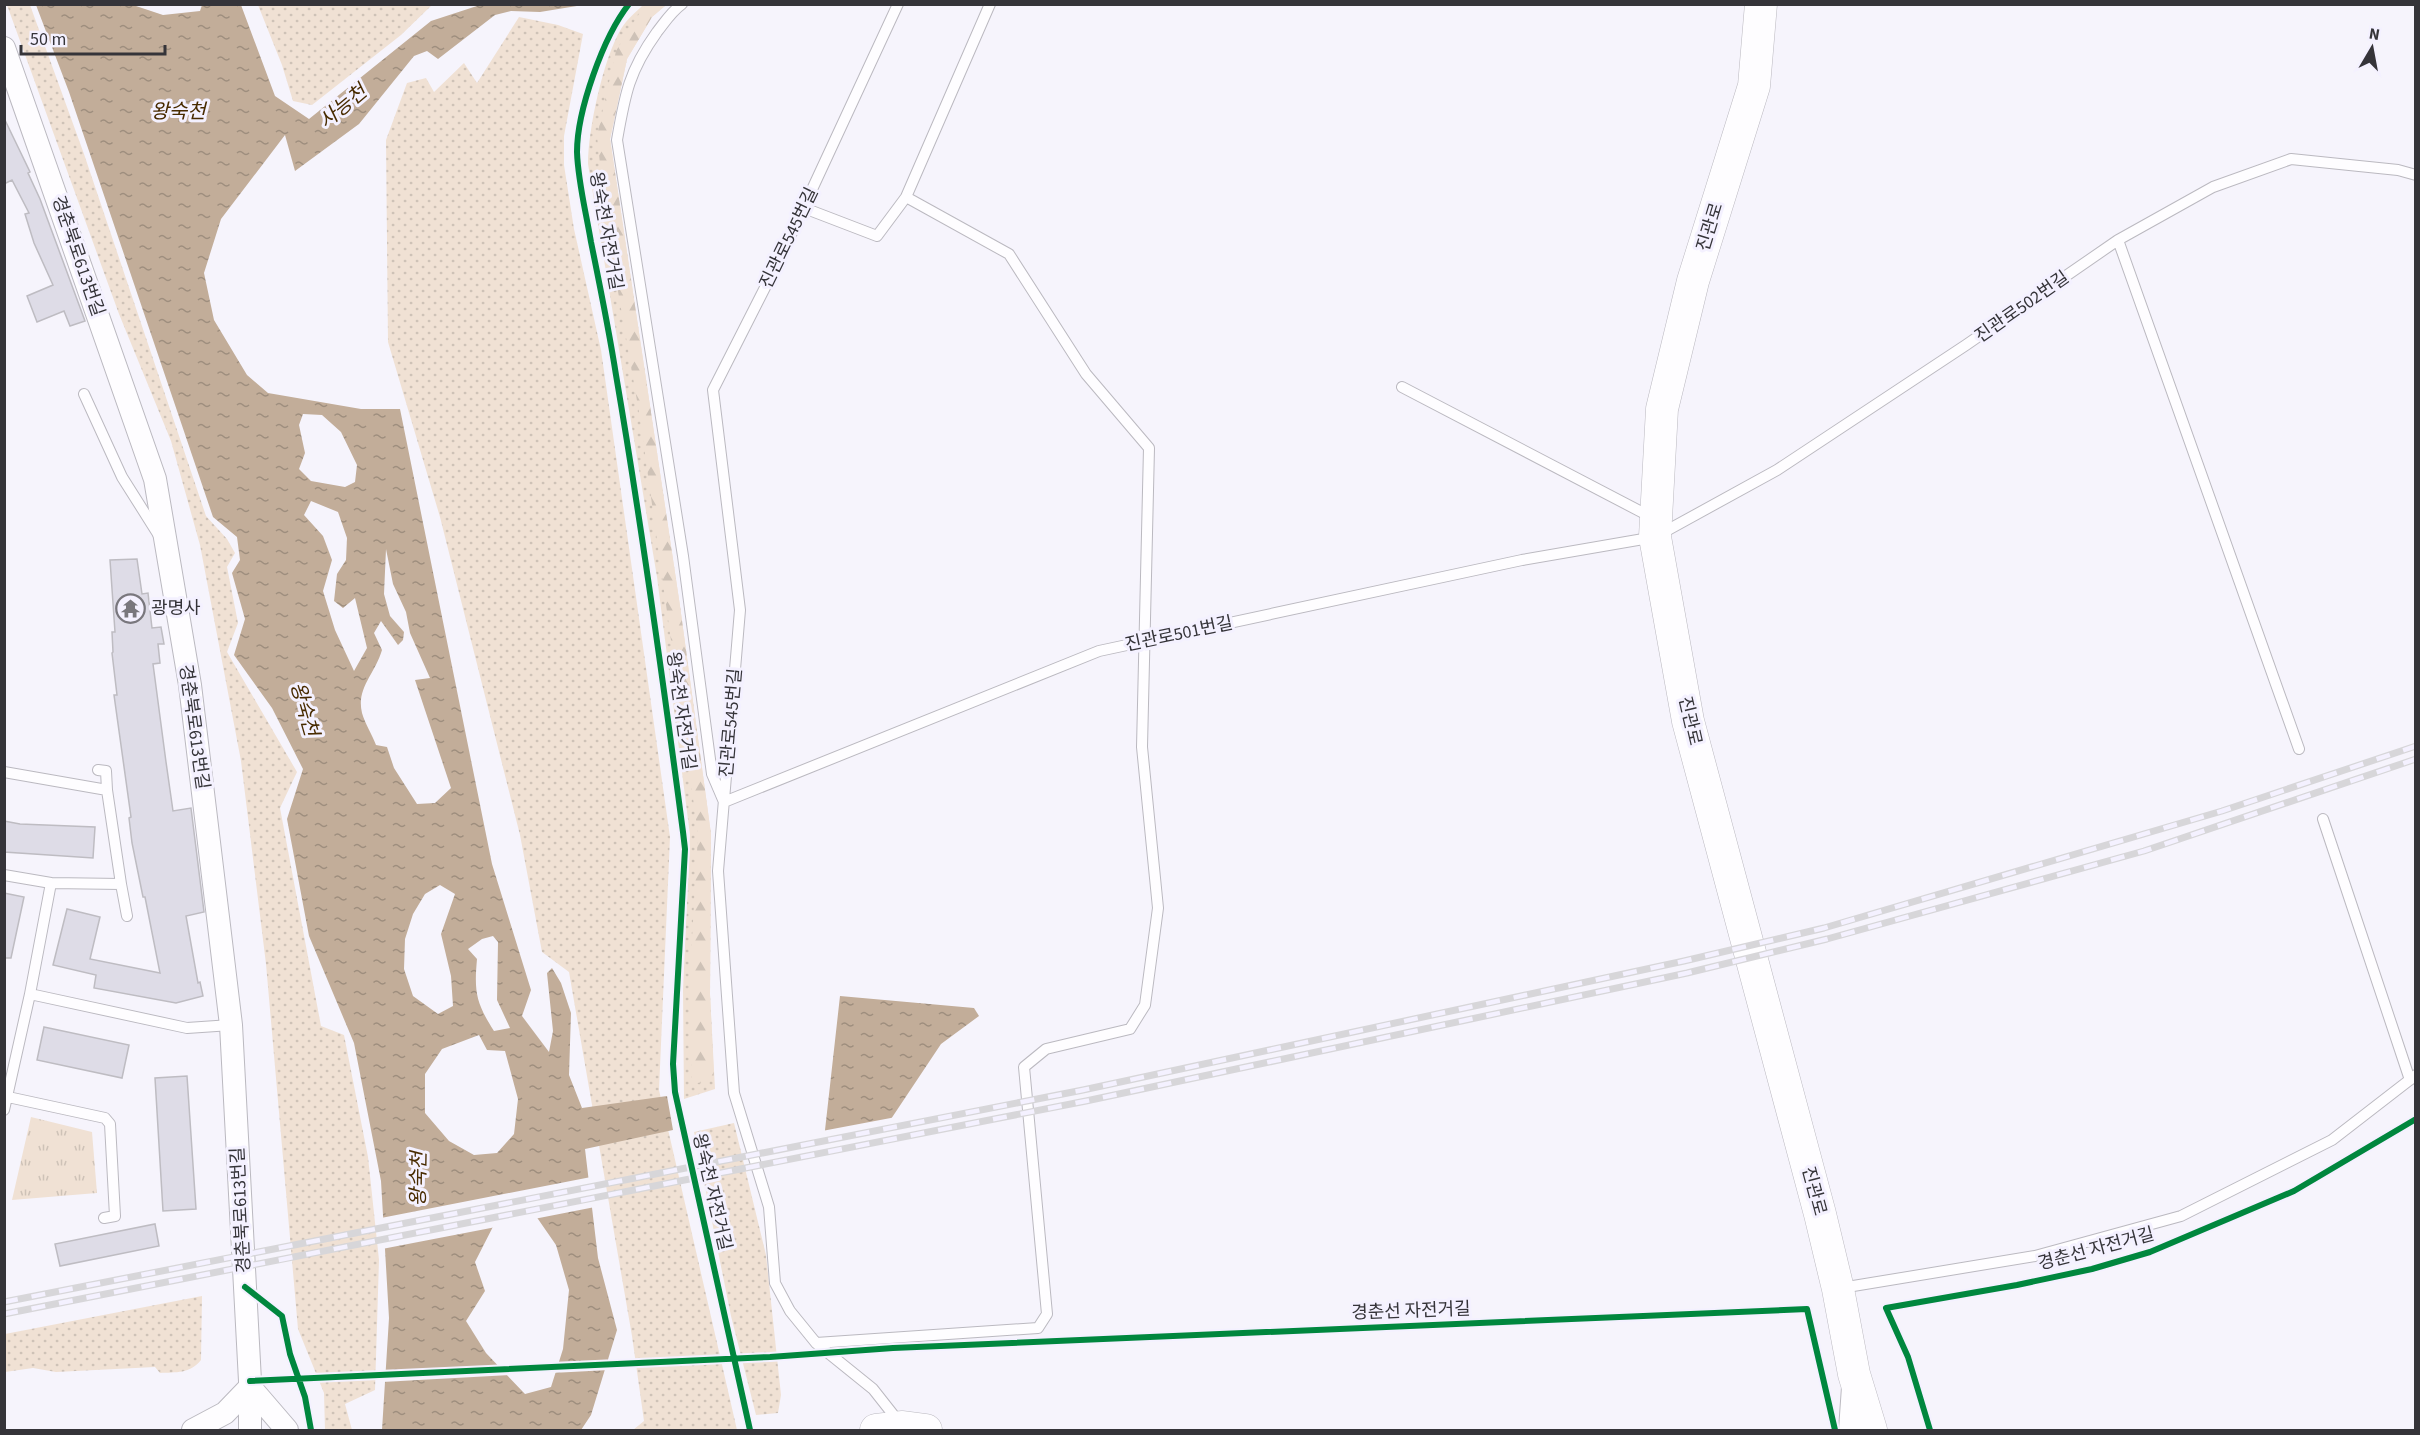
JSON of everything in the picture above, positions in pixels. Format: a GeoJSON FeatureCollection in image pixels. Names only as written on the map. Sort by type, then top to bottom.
{"type":"FeatureCollection","features":[{"type":"Feature","properties":{"kind":"street","name":"진관로"},"geometry":{"type":"LineString","coordinates":[[1761,4],[1754,86],[1693,281],[1662,409],[1655,529],[1688,721],[1764,999],[1838,1289],[1854,1374],[1871,1431]]}},
{"type":"Feature","properties":{"kind":"street","name":"경춘북로613번길"},"geometry":{"type":"LineString","coordinates":[[4,48],[155,479],[190,685],[231,1025],[250,1387],[250,1431]]}},
{"type":"Feature","properties":{"kind":"street"},"geometry":{"type":"LineString","coordinates":[[1850,1431],[1854,1374]]}},
{"type":"Feature","properties":{"kind":"street"},"geometry":{"type":"LineString","coordinates":[[193,1431],[225,1413],[250,1387],[281,1424]]}},
{"type":"Feature","properties":{"kind":"lane"},"geometry":{"type":"LineString","coordinates":[[682,4],[674,10],[642,53],[627,87],[617,140],[683,556],[712,774],[724,802]]}},
{"type":"Feature","properties":{"kind":"lane","name":"진관로545번길"},"geometry":{"type":"LineString","coordinates":[[898,4],[804,208],[713,390],[740,610],[718,871],[734,1093],[769,1208],[775,1283],[790,1311],[816,1343],[873,1389],[902,1429]]}},
{"type":"Feature","properties":{"kind":"lane"},"geometry":{"type":"LineString","coordinates":[[804,208],[877,236],[906,197],[990,4]]}},
{"type":"Feature","properties":{"kind":"lane","name":"진관로502번길"},"geometry":{"type":"LineString","coordinates":[[1655,529],[1777,470],[1976,339],[2118,240],[2213,187],[2291,159],[2398,170],[2415,175]]}},
{"type":"Feature","properties":{"kind":"lane"},"geometry":{"type":"LineString","coordinates":[[816,1343],[1038,1328],[1047,1314],[1024,1067],[1046,1049],[1130,1029],[1144,1005],[1158,908],[1142,747],[1149,448],[1086,374],[1009,254],[906,197]]}},
{"type":"Feature","properties":{"kind":"lane"},"geometry":{"type":"LineString","coordinates":[[2118,240],[2299,749]]}},
{"type":"Feature","properties":{"kind":"lane"},"geometry":{"type":"LineString","coordinates":[[1402,387],[1655,529]]}},
{"type":"Feature","properties":{"kind":"lane"},"geometry":{"type":"LineString","coordinates":[[84,394],[122,477],[166,547]]}},
{"type":"Feature","properties":{"kind":"lane","name":"진관로501번길"},"geometry":{"type":"LineString","coordinates":[[724,802],[1099,651],[1655,529]]}},
{"type":"Feature","properties":{"kind":"lane"},"geometry":{"type":"LineString","coordinates":[[98,770],[106,771],[127,916]]}},
{"type":"Feature","properties":{"kind":"lane"},"geometry":{"type":"LineString","coordinates":[[4,772],[107,790]]}},
{"type":"Feature","properties":{"kind":"lane"},"geometry":{"type":"LineString","coordinates":[[1838,1289],[2035,1256],[2181,1216],[2332,1140],[2413,1077],[2323,819]]}},
{"type":"Feature","properties":{"kind":"lane"},"geometry":{"type":"LineString","coordinates":[[4,875],[51,883],[121,884]]}},
{"type":"Feature","properties":{"kind":"lane"},"geometry":{"type":"LineString","coordinates":[[4,1110],[30,994],[51,883]]}},
{"type":"Feature","properties":{"kind":"lane"},"geometry":{"type":"LineString","coordinates":[[30,994],[187,1028],[231,1025]]}},
{"type":"Feature","properties":{"kind":"lane"},"geometry":{"type":"LineString","coordinates":[[8,1096],[105,1118],[110,1124],[115,1216],[104,1218]]}},
{"type":"Feature","properties":{"kind":"green space"},"geometry":{"type":"Polygon","coordinates":[[[7,5],[30,5],[84,154],[206,516],[227,539],[235,553],[227,567],[238,623],[227,652],[297,772],[280,808],[321,1026],[344,1035],[368,1157],[379,1260],[375,1390],[345,1404],[352,1430],[325,1430],[324,1393],[298,1329],[266,964],[241,761],[200,545],[171,441],[119,314],[7,5]]]}},
{"type":"Feature","properties":{"kind":"green space"},"geometry":{"type":"Polygon","coordinates":[[[258,5],[432,5],[401,35],[312,105],[293,101],[282,65],[258,5]]]}},
{"type":"Feature","properties":{"kind":"green space"},"geometry":{"type":"Polygon","coordinates":[[[643,5],[666,5],[652,17],[627,59],[610,139],[680,606],[711,834],[710,994],[715,1089],[684,1099],[683,990],[690,835],[657,577],[588,164],[594,114],[608,58],[623,26],[643,5]]]}},
{"type":"Feature","properties":{"kind":"green space"},"geometry":{"type":"Polygon","coordinates":[[[648,5],[666,5],[652,17],[627,59],[610,139],[680,606],[711,834],[710,994],[714,1080],[692,1084],[689,991],[698,834],[640,418],[607,228],[597,136],[616,51],[642,9],[648,5]]]}},
{"type":"Feature","properties":{"kind":"green space"},"geometry":{"type":"Polygon","coordinates":[[[519,17],[558,25],[583,34],[564,136],[564,165],[574,229],[601,350],[670,837],[659,1090],[737,1430],[633,1430],[644,1421],[632,1336],[569,972],[542,952],[520,835],[440,517],[388,342],[386,140],[407,83],[426,78],[434,92],[464,63],[477,83],[519,17]]]}},
{"type":"Feature","properties":{"kind":"green space"},"geometry":{"type":"Polygon","coordinates":[[[31,1117],[92,1132],[97,1193],[12,1200],[31,1117]]]}},
{"type":"Feature","properties":{"kind":"green space"},"geometry":{"type":"Polygon","coordinates":[[[734,1123],[766,1255],[781,1395],[778,1413],[756,1415],[731,1316],[694,1132],[734,1123]]]}},
{"type":"Feature","properties":{"kind":"green space"},"geometry":{"type":"Polygon","coordinates":[[[202,1296],[201,1360],[187,1370],[160,1373],[155,1367],[56,1372],[33,1368],[5,1372],[5,1334],[202,1296]]]}},
{"type":"Feature","properties":{"kind":"water","name":"왕숙천"},"geometry":{"type":"Polygon","coordinates":[[[36,5],[133,5],[163,15],[200,11],[202,5],[241,5],[275,96],[309,119],[431,21],[480,5],[583,5],[540,12],[511,11],[495,15],[438,59],[427,51],[414,56],[359,124],[295,171],[285,135],[221,219],[204,273],[214,320],[247,375],[268,393],[361,409],[400,409],[492,864],[531,990],[522,1016],[549,1052],[553,1031],[547,973],[552,968],[561,983],[571,1013],[569,1075],[582,1108],[667,1096],[673,1130],[585,1149],[598,1258],[617,1330],[591,1415],[581,1430],[382,1430],[389,1318],[381,1181],[354,1043],[309,936],[287,819],[303,769],[272,708],[234,655],[245,619],[232,573],[240,560],[237,537],[213,517],[69,92],[36,5]],[[303,414],[299,425],[305,453],[299,469],[311,481],[345,487],[355,482],[357,465],[341,432],[322,415],[303,414]],[[311,501],[304,515],[323,536],[332,560],[323,591],[335,630],[354,671],[367,648],[355,598],[343,608],[334,601],[337,574],[346,560],[347,538],[338,512],[311,501]],[[386,549],[384,594],[390,616],[404,632],[403,640],[398,645],[381,621],[374,633],[382,650],[364,688],[362,713],[376,745],[387,747],[394,768],[417,804],[435,803],[451,788],[415,680],[430,678],[410,633],[406,612],[393,584],[386,549]],[[440,885],[425,894],[413,914],[405,939],[404,969],[413,996],[438,1014],[453,1006],[451,976],[441,934],[455,894],[440,885]],[[493,936],[482,939],[468,949],[477,959],[476,989],[483,1013],[494,1031],[510,1028],[497,1000],[498,942],[493,936]],[[479,1035],[442,1049],[425,1074],[425,1113],[449,1141],[474,1155],[497,1153],[514,1134],[518,1099],[505,1051],[487,1050],[479,1035]],[[529,1206],[501,1211],[475,1262],[485,1291],[466,1321],[486,1353],[525,1394],[551,1387],[563,1349],[569,1290],[556,1245],[529,1206]]]}},
{"type":"Feature","properties":{"kind":"water"},"geometry":{"type":"Polygon","coordinates":[[[840,996],[974,1008],[979,1016],[941,1044],[871,1149],[823,1148],[840,996]]]}},
{"type":"Feature","properties":{"kind":"pier"},"geometry":{"type":"Polygon","coordinates":[[[896,1117],[873,1152],[823,1151],[820,1149],[822,1131],[896,1117]]]}},
{"type":"Feature","properties":{"kind":"pier"},"geometry":{"type":"Polygon","coordinates":[[[591,1177],[595,1207],[534,1219],[528,1210],[503,1213],[496,1227],[382,1249],[381,1218],[591,1177]]]}},
{"type":"Feature","properties":{"kind":"pier"},"geometry":{"type":"Polygon","coordinates":[[[611,1361],[609,1370],[552,1373],[555,1363],[611,1361]]]}},
{"type":"Feature","properties":{"kind":"pier"},"geometry":{"type":"Polygon","coordinates":[[[503,1366],[512,1375],[382,1382],[383,1372],[503,1366]]]}},
{"type":"Feature","properties":{"kind":"building"},"geometry":{"type":"Polygon","coordinates":[[[4,118],[30,172],[28,173],[40,199],[85,321],[70,326],[64,311],[37,322],[27,296],[53,285],[34,243],[25,214],[29,213],[12,180],[4,184],[4,118]]]}},
{"type":"Feature","properties":{"kind":"building"},"geometry":{"type":"Polygon","coordinates":[[[137,559],[142,594],[148,593],[152,628],[161,627],[164,644],[158,644],[160,663],[153,664],[173,811],[191,808],[204,912],[186,916],[198,983],[200,982],[203,996],[176,1003],[94,988],[96,975],[53,965],[67,909],[100,917],[90,959],[160,973],[132,843],[129,818],[131,817],[114,695],[117,695],[112,653],[112,632],[115,632],[110,560],[137,559]]]}},
{"type":"Feature","properties":{"kind":"building"},"geometry":{"type":"Polygon","coordinates":[[[4,821],[20,824],[95,827],[93,858],[4,852],[4,821]]]}},
{"type":"Feature","properties":{"kind":"building"},"geometry":{"type":"Polygon","coordinates":[[[4,893],[24,897],[11,958],[4,958],[4,893]]]}},
{"type":"Feature","properties":{"kind":"building"},"geometry":{"type":"Polygon","coordinates":[[[44,1027],[129,1045],[122,1078],[37,1060],[44,1027]]]}},
{"type":"Feature","properties":{"kind":"building"},"geometry":{"type":"Polygon","coordinates":[[[187,1076],[196,1209],[163,1211],[155,1078],[187,1076]]]}},
{"type":"Feature","properties":{"kind":"building"},"geometry":{"type":"Polygon","coordinates":[[[155,1224],[159,1246],[60,1266],[55,1244],[155,1224]]]}},
{"type":"Feature","properties":{"kind":"railway"},"geometry":{"type":"LineString","coordinates":[[4,1302],[1083,1090],[1684,961],[1824,928],[2222,811],[2416,746]]}},
{"type":"Feature","properties":{"kind":"railway"},"geometry":{"type":"LineString","coordinates":[[4,1314],[1086,1101],[1687,973],[1827,939],[2144,851],[2416,759]]}},
{"type":"Feature","properties":{"kind":"cycle path","name":"왕숙천 자전거길"},"geometry":{"type":"LineString","coordinates":[[629,4],[610,35],[593,75],[581,116],[577,152],[582,197],[610,341],[635,489],[685,849],[673,1064],[675,1092],[750,1430]]}},
{"type":"Feature","properties":{"kind":"cycle path","name":"경춘선 자전거길"},"geometry":{"type":"LineString","coordinates":[[1930,1430],[1908,1357],[1886,1308],[2017,1285],[2092,1269],[2150,1252],[2294,1191],[2416,1119]]}},
{"type":"Feature","properties":{"kind":"cycle path"},"geometry":{"type":"LineString","coordinates":[[245,1287],[282,1316],[290,1354],[305,1397],[311,1430]]}},
{"type":"Feature","properties":{"kind":"cycle path","name":"경춘선 자전거길"},"geometry":{"type":"LineString","coordinates":[[250,1381],[770,1357],[893,1348],[1807,1309],[1835,1430]]}},
{"type":"Feature","properties":{"kind":"place","name":"광명사"},"geometry":{"type":"Point","coordinates":[130,608]}},
{"type":"Feature","properties":{"kind":"water label","name":"사능천"},"geometry":{"type":"Point","coordinates":[343,107]}}]}
